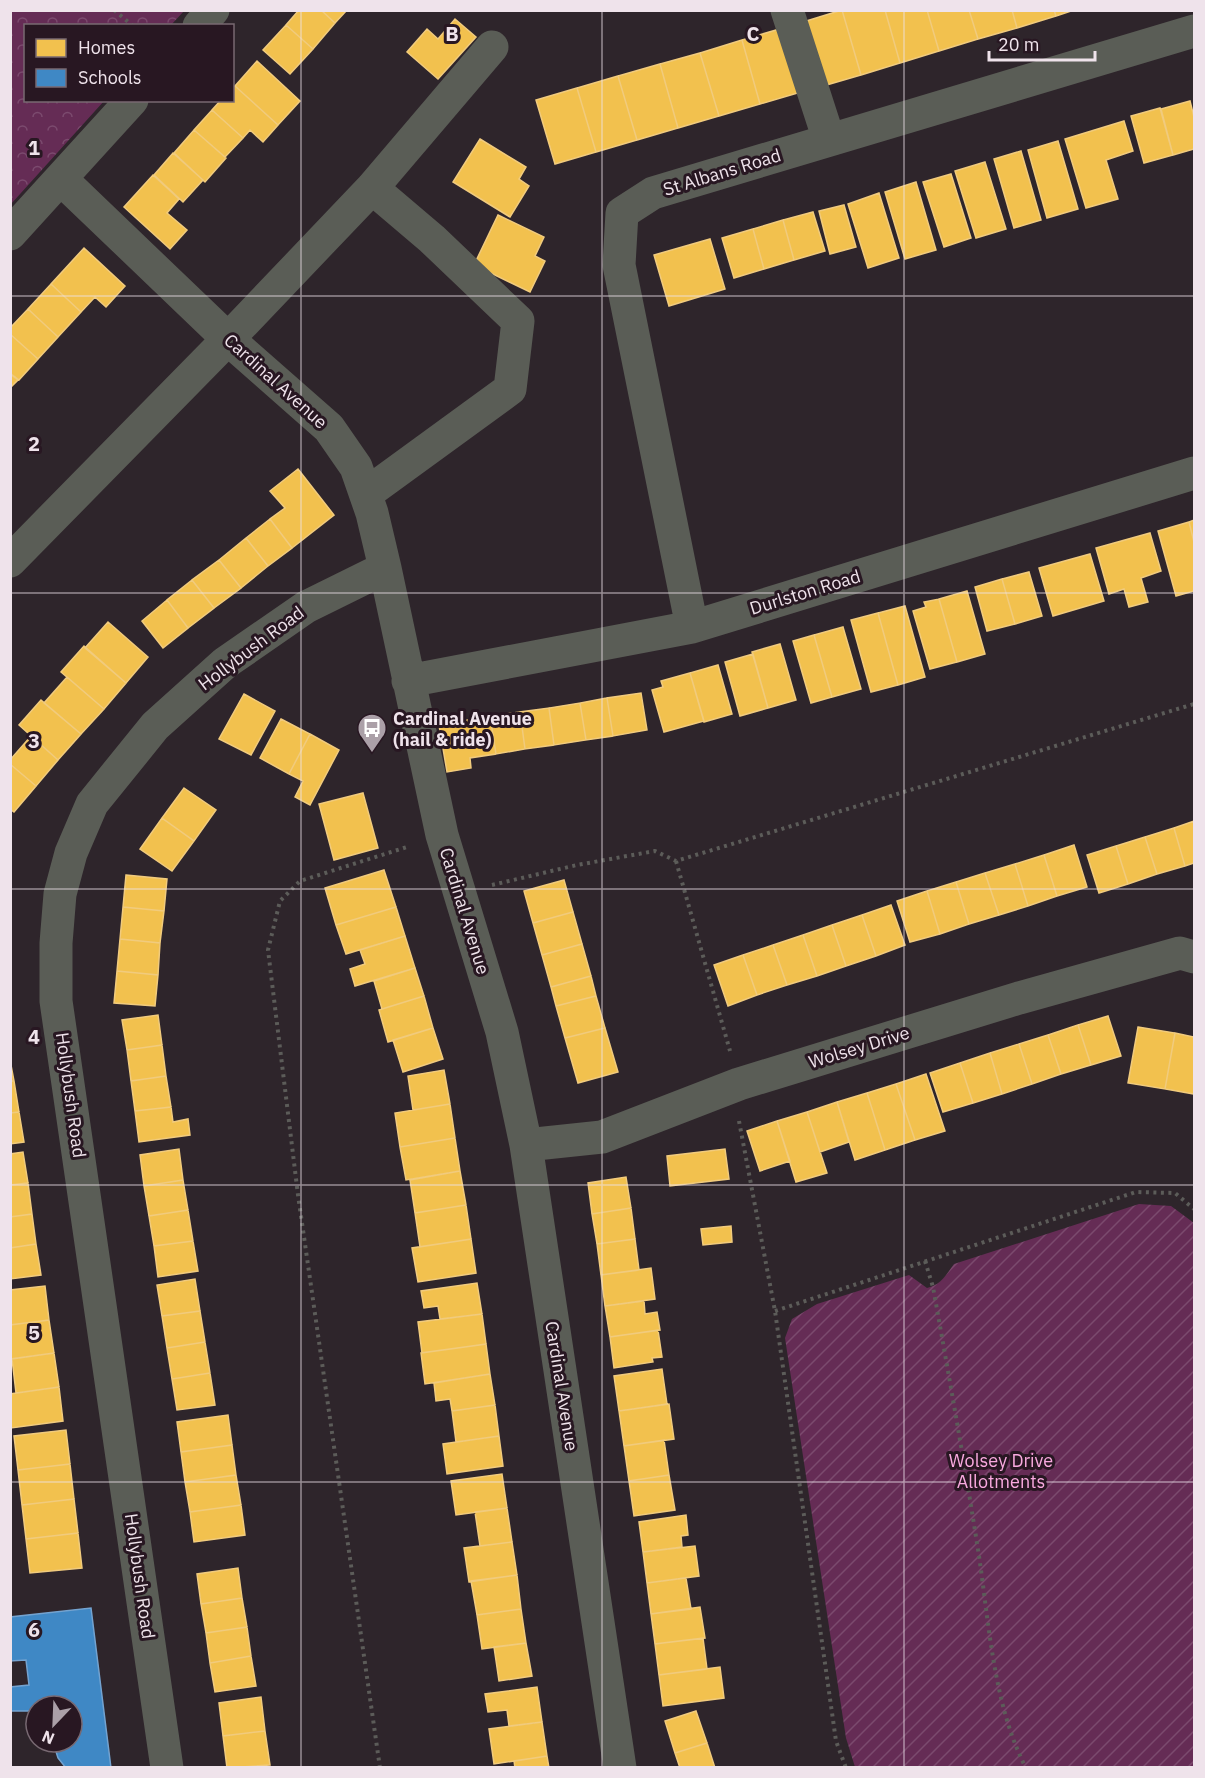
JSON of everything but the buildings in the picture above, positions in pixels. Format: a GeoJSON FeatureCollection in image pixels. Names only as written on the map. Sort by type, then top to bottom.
{"type":"FeatureCollection","features":[{"type":"Feature","properties":{"kind":"street"},"geometry":{"type":"LineString","coordinates":[[201,24],[213,10]]}},
{"type":"Feature","properties":{"kind":"street"},"geometry":{"type":"LineString","coordinates":[[787,10],[829,140]]}},
{"type":"Feature","properties":{"kind":"street","name":"St Albans Road"},"geometry":{"type":"LineString","coordinates":[[692,627],[619,265],[622,213],[653,193],[829,140],[1191,24]]}},
{"type":"Feature","properties":{"kind":"street"},"geometry":{"type":"LineString","coordinates":[[10,561],[228,339],[372,188],[492,47]]}},
{"type":"Feature","properties":{"kind":"street"},"geometry":{"type":"LineString","coordinates":[[10,234],[130,102]]}},
{"type":"Feature","properties":{"kind":"street","name":"Cardinal Avenue"},"geometry":{"type":"LineString","coordinates":[[61,179],[228,339],[329,428],[356,466],[366,494],[385,568],[442,835],[502,1032],[526,1145],[620,1767]]}},
{"type":"Feature","properties":{"kind":"street"},"geometry":{"type":"LineString","coordinates":[[366,494],[510,389],[518,321],[432,239],[372,188]]}},
{"type":"Feature","properties":{"kind":"street","name":"Durlston Road"},"geometry":{"type":"LineString","coordinates":[[408,681],[692,627],[1194,473]]}},
{"type":"Feature","properties":{"kind":"street","name":"Hollybush Road"},"geometry":{"type":"LineString","coordinates":[[167,1767],[56,1001],[56,943],[60,894],[71,853],[92,804],[155,726],[225,663],[306,607],[385,568]]}},
{"type":"Feature","properties":{"kind":"street","name":"Wolsey Drive"},"geometry":{"type":"LineString","coordinates":[[526,1145],[602,1137],[735,1085],[1019,998],[1179,953],[1194,957]]}},
{"type":"Feature","properties":{"kind":"path"},"geometry":{"type":"LineString","coordinates":[[114,10],[131,24]]}},
{"type":"Feature","properties":{"kind":"path"},"geometry":{"type":"LineString","coordinates":[[458,892],[626,855],[655,851],[676,861],[1194,704]]}},
{"type":"Feature","properties":{"kind":"path"},"geometry":{"type":"LineString","coordinates":[[380,1767],[298,1195],[268,950],[280,901],[300,881],[442,835]]}},
{"type":"Feature","properties":{"kind":"path"},"geometry":{"type":"LineString","coordinates":[[676,861],[735,1085],[775,1311],[836,1741],[846,1767]]}},
{"type":"Feature","properties":{"kind":"path"},"geometry":{"type":"LineString","coordinates":[[775,1311],[1136,1192],[1175,1193],[1194,1209]]}},
{"type":"Feature","properties":{"kind":"path"},"geometry":{"type":"LineString","coordinates":[[925,1261],[933,1287],[965,1468],[1001,1703],[1015,1747],[1026,1767]]}},
{"type":"Feature","properties":{"kind":"green space"},"geometry":{"type":"Polygon","coordinates":[[[11,10],[184,11],[172,24],[24,24],[24,102],[103,102],[11,204],[11,10]]]}},
{"type":"Feature","properties":{"kind":"green space","name":"Wolsey Drive Allotments"},"geometry":{"type":"Polygon","coordinates":[[[1139,1204],[1171,1206],[1194,1223],[1194,1767],[855,1767],[846,1738],[785,1338],[792,1319],[817,1304],[909,1275],[927,1288],[932,1287],[943,1279],[954,1264],[1139,1204]]]}},
{"type":"Feature","properties":{"kind":"place","name":"Cardinal Avenue (hail & ride)"},"geometry":{"type":"Point","coordinates":[372,754]}}]}
